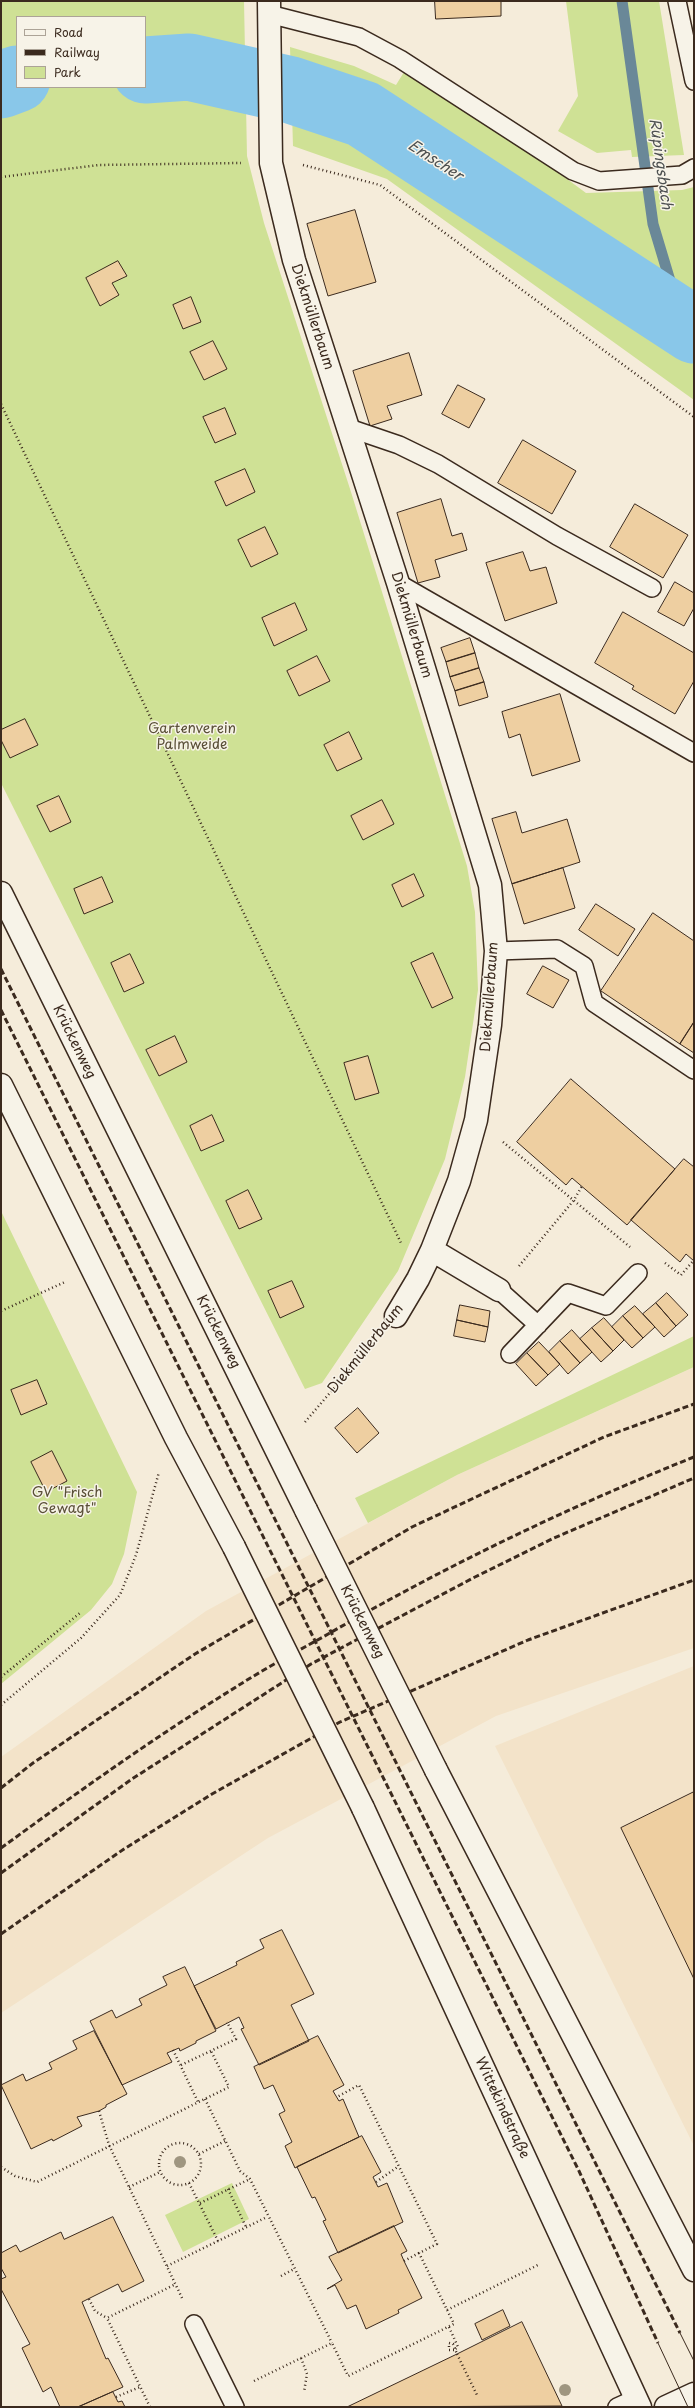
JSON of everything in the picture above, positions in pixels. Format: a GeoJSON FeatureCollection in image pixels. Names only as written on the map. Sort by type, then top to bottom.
{"type":"FeatureCollection","features":[{"type":"Feature","properties":{"kind":"main road","name":"Diekmüllerbaum"},"geometry":{"type":"LineString","coordinates":[[269,8],[271,163],[294,260],[398,583],[490,885],[496,951],[490,1025],[476,1120],[459,1181],[432,1250],[418,1279],[396,1316]]}},
{"type":"Feature","properties":{"kind":"main road","name":"Krückenweg"},"geometry":{"type":"LineString","coordinates":[[1,893],[436,1770],[694,2270]]}},
{"type":"Feature","properties":{"kind":"main road"},"geometry":{"type":"LineString","coordinates":[[1,1085],[176,1438]]}},
{"type":"Feature","properties":{"kind":"main road"},"geometry":{"type":"LineString","coordinates":[[432,1250],[499,1290]]}},
{"type":"Feature","properties":{"kind":"main road","name":"Wittekindstraße"},"geometry":{"type":"LineString","coordinates":[[176,1438],[234,1547],[363,1808],[638,2402]]}},
{"type":"Feature","properties":{"kind":"main road"},"geometry":{"type":"LineString","coordinates":[[666,2407],[694,2394]]}},
{"type":"Feature","properties":{"kind":"lane"},"geometry":{"type":"LineString","coordinates":[[677,1],[694,80]]}},
{"type":"Feature","properties":{"kind":"lane"},"geometry":{"type":"LineString","coordinates":[[269,8],[359,37],[400,59],[573,171],[599,181],[688,172]]}},
{"type":"Feature","properties":{"kind":"lane"},"geometry":{"type":"LineString","coordinates":[[349,428],[399,444],[438,464],[557,536],[652,588]]}},
{"type":"Feature","properties":{"kind":"lane"},"geometry":{"type":"LineString","coordinates":[[398,583],[694,753]]}},
{"type":"Feature","properties":{"kind":"lane"},"geometry":{"type":"LineString","coordinates":[[496,951],[557,949],[584,966],[594,1003],[694,1070]]}},
{"type":"Feature","properties":{"kind":"lane"},"geometry":{"type":"LineString","coordinates":[[510,1354],[568,1293],[606,1306],[638,1273]]}},
{"type":"Feature","properties":{"kind":"lane"},"geometry":{"type":"LineString","coordinates":[[499,1290],[538,1325]]}},
{"type":"Feature","properties":{"kind":"lane"},"geometry":{"type":"LineString","coordinates":[[194,2324],[232,2400]]}},
{"type":"Feature","properties":{"kind":"lane"},"geometry":{"type":"LineString","coordinates":[[617,2407],[638,2402]]}},
{"type":"Feature","properties":{"kind":"path"},"geometry":{"type":"LineString","coordinates":[[1,177],[99,165],[294,162],[380,185],[694,417]]}},
{"type":"Feature","properties":{"kind":"path"},"geometry":{"type":"LineString","coordinates":[[1,404],[418,1279]]}},
{"type":"Feature","properties":{"kind":"path"},"geometry":{"type":"LineString","coordinates":[[476,1120],[634,1250]]}},
{"type":"Feature","properties":{"kind":"path"},"geometry":{"type":"LineString","coordinates":[[499,1290],[574,1200],[582,1186]]}},
{"type":"Feature","properties":{"kind":"path"},"geometry":{"type":"LineString","coordinates":[[1,1311],[67,1281]]}},
{"type":"Feature","properties":{"kind":"path","name":"Diekmüllerbaum"},"geometry":{"type":"LineString","coordinates":[[305,1422],[396,1316]]}},
{"type":"Feature","properties":{"kind":"path"},"geometry":{"type":"LineString","coordinates":[[1,1705],[81,1638],[120,1595],[136,1555],[159,1470],[176,1438]]}},
{"type":"Feature","properties":{"kind":"path"},"geometry":{"type":"LineString","coordinates":[[1,1677],[80,1613]]}},
{"type":"Feature","properties":{"kind":"path"},"geometry":{"type":"LineString","coordinates":[[181,2066],[236,2039],[227,2022]]}},
{"type":"Feature","properties":{"kind":"path"},"geometry":{"type":"LineString","coordinates":[[173,2050],[198,2102]]}},
{"type":"Feature","properties":{"kind":"path"},"geometry":{"type":"LineString","coordinates":[[1,2167],[15,2176],[37,2182],[109,2145],[229,2087],[211,2050]]}},
{"type":"Feature","properties":{"kind":"path"},"geometry":{"type":"LineString","coordinates":[[336,2096],[359,2084],[437,2244],[404,2261]]}},
{"type":"Feature","properties":{"kind":"path"},"geometry":{"type":"LineString","coordinates":[[205,2099],[240,2171],[250,2179],[267,2217],[348,2376],[454,2324],[419,2253]]}},
{"type":"Feature","properties":{"kind":"path"},"geometry":{"type":"LineString","coordinates":[[99,2111],[109,2145],[194,2324]]}},
{"type":"Feature","properties":{"kind":"path"},"geometry":{"type":"LineString","coordinates":[[199,2154],[225,2141]]}},
{"type":"Feature","properties":{"kind":"path"},"geometry":{"type":"LineString","coordinates":[[174,2143],[188,2144],[199,2154],[201,2167],[199,2173],[189,2183],[176,2185],[169,2182],[160,2172],[159,2158],[162,2151],[174,2143]]}},
{"type":"Feature","properties":{"kind":"path"},"geometry":{"type":"LineString","coordinates":[[376,2182],[399,2166]]}},
{"type":"Feature","properties":{"kind":"path"},"geometry":{"type":"LineString","coordinates":[[129,2187],[160,2172]]}},
{"type":"Feature","properties":{"kind":"path"},"geometry":{"type":"LineString","coordinates":[[200,2203],[250,2179]]}},
{"type":"Feature","properties":{"kind":"path"},"geometry":{"type":"LineString","coordinates":[[189,2183],[218,2241]]}},
{"type":"Feature","properties":{"kind":"path"},"geometry":{"type":"LineString","coordinates":[[228,2189],[246,2227]]}},
{"type":"Feature","properties":{"kind":"path"},"geometry":{"type":"LineString","coordinates":[[167,2266],[267,2217]]}},
{"type":"Feature","properties":{"kind":"path"},"geometry":{"type":"LineString","coordinates":[[447,2310],[538,2265]]}},
{"type":"Feature","properties":{"kind":"path"},"geometry":{"type":"LineString","coordinates":[[281,2276],[294,2270]]}},
{"type":"Feature","properties":{"kind":"path"},"geometry":{"type":"LineString","coordinates":[[107,2318],[176,2284]]}},
{"type":"Feature","properties":{"kind":"path"},"geometry":{"type":"LineString","coordinates":[[89,2299],[96,2311],[107,2318],[150,2407]]}},
{"type":"Feature","properties":{"kind":"path"},"geometry":{"type":"LineString","coordinates":[[449,2327],[458,2347],[454,2350],[449,2350],[449,2343],[453,2344],[457,2354],[477,2395]]}},
{"type":"Feature","properties":{"kind":"path"},"geometry":{"type":"LineString","coordinates":[[232,2400],[301,2358],[332,2343]]}},
{"type":"Feature","properties":{"kind":"path"},"geometry":{"type":"LineString","coordinates":[[301,2358],[307,2374],[304,2392]]}},
{"type":"Feature","properties":{"kind":"path"},"geometry":{"type":"LineString","coordinates":[[116,2397],[140,2386]]}},
{"type":"Feature","properties":{"kind":"shaded area"},"geometry":{"type":"Polygon","coordinates":[[[694,1367],[694,1648],[496,1716],[268,1838],[1,2013],[1,1757],[206,1611],[457,1475],[694,1367]]]}},
{"type":"Feature","properties":{"kind":"shaded area"},"geometry":{"type":"Polygon","coordinates":[[[694,1666],[694,2146],[495,1746],[694,1666]]]}},
{"type":"Feature","properties":{"kind":"green space","name":"Gartenverein Palmweide"},"geometry":{"type":"Polygon","coordinates":[[[1,1],[244,1],[247,156],[264,223],[351,492],[467,866],[475,912],[478,990],[465,1077],[445,1159],[398,1271],[322,1383],[305,1389],[1,783],[1,1]]]}},
{"type":"Feature","properties":{"kind":"green space"},"geometry":{"type":"Polygon","coordinates":[[[566,1],[659,1],[684,155],[632,157],[631,150],[597,153],[558,131],[578,96],[566,1]]]}},
{"type":"Feature","properties":{"kind":"green space"},"geometry":{"type":"Polygon","coordinates":[[[290,47],[354,66],[396,85],[404,72],[548,165],[586,193],[682,190],[694,187],[694,400],[387,179],[293,146],[290,47]]]}},
{"type":"Feature","properties":{"kind":"green space","name":"GV \"Frisch Gewagt\""},"geometry":{"type":"Polygon","coordinates":[[[1,1211],[137,1492],[124,1554],[112,1584],[91,1610],[1,1684],[1,1211]]]}},
{"type":"Feature","properties":{"kind":"green space"},"geometry":{"type":"Polygon","coordinates":[[[694,1336],[694,1367],[457,1475],[368,1523],[355,1498],[694,1336]]]}},
{"type":"Feature","properties":{"kind":"green space"},"geometry":{"type":"Polygon","coordinates":[[[232,2183],[249,2219],[183,2252],[165,2215],[232,2183]]]}},
{"type":"Feature","properties":{"kind":"building"},"geometry":{"type":"Polygon","coordinates":[[[435,1],[501,1],[501,16],[436,19],[435,1]]]}},
{"type":"Feature","properties":{"kind":"building"},"geometry":{"type":"Polygon","coordinates":[[[355,210],[376,282],[328,296],[307,224],[355,210]]]}},
{"type":"Feature","properties":{"kind":"building"},"geometry":{"type":"Polygon","coordinates":[[[118,261],[127,276],[112,283],[119,295],[100,306],[86,278],[118,261]]]}},
{"type":"Feature","properties":{"kind":"building"},"geometry":{"type":"Polygon","coordinates":[[[191,297],[201,322],[183,329],[173,305],[191,297]]]}},
{"type":"Feature","properties":{"kind":"building"},"geometry":{"type":"Polygon","coordinates":[[[213,341],[227,369],[204,380],[190,352],[213,341]]]}},
{"type":"Feature","properties":{"kind":"building"},"geometry":{"type":"Polygon","coordinates":[[[409,353],[422,395],[387,406],[392,419],[370,426],[353,371],[409,353]]]}},
{"type":"Feature","properties":{"kind":"building"},"geometry":{"type":"Polygon","coordinates":[[[458,385],[485,399],[469,428],[442,414],[458,385]]]}},
{"type":"Feature","properties":{"kind":"building"},"geometry":{"type":"Polygon","coordinates":[[[225,408],[236,434],[215,443],[203,417],[225,408]]]}},
{"type":"Feature","properties":{"kind":"building"},"geometry":{"type":"Polygon","coordinates":[[[523,440],[576,471],[552,514],[498,483],[523,440]]]}},
{"type":"Feature","properties":{"kind":"building"},"geometry":{"type":"Polygon","coordinates":[[[245,469],[255,492],[226,506],[215,482],[245,469]]]}},
{"type":"Feature","properties":{"kind":"building"},"geometry":{"type":"Polygon","coordinates":[[[441,499],[452,536],[462,533],[467,550],[435,560],[440,577],[418,583],[397,513],[441,499]]]}},
{"type":"Feature","properties":{"kind":"building"},"geometry":{"type":"Polygon","coordinates":[[[635,504],[688,535],[663,578],[610,547],[635,504]]]}},
{"type":"Feature","properties":{"kind":"building"},"geometry":{"type":"Polygon","coordinates":[[[265,527],[278,554],[251,567],[238,540],[265,527]]]}},
{"type":"Feature","properties":{"kind":"building"},"geometry":{"type":"Polygon","coordinates":[[[523,552],[530,571],[546,567],[557,603],[505,621],[486,563],[523,552]]]}},
{"type":"Feature","properties":{"kind":"building"},"geometry":{"type":"Polygon","coordinates":[[[675,582],[694,593],[694,608],[684,626],[658,612],[675,582]]]}},
{"type":"Feature","properties":{"kind":"building"},"geometry":{"type":"Polygon","coordinates":[[[295,603],[307,630],[274,646],[262,618],[295,603]]]}},
{"type":"Feature","properties":{"kind":"building"},"geometry":{"type":"Polygon","coordinates":[[[623,612],[694,653],[694,681],[675,714],[632,689],[634,686],[595,663],[623,612]]]}},
{"type":"Feature","properties":{"kind":"building"},"geometry":{"type":"Polygon","coordinates":[[[470,638],[475,653],[446,662],[441,648],[470,638]]]}},
{"type":"Feature","properties":{"kind":"building"},"geometry":{"type":"Polygon","coordinates":[[[475,653],[479,668],[450,677],[446,662],[475,653]]]}},
{"type":"Feature","properties":{"kind":"building"},"geometry":{"type":"Polygon","coordinates":[[[317,656],[330,681],[299,696],[287,671],[317,656]]]}},
{"type":"Feature","properties":{"kind":"building"},"geometry":{"type":"Polygon","coordinates":[[[479,668],[484,682],[455,691],[450,677],[479,668]]]}},
{"type":"Feature","properties":{"kind":"building"},"geometry":{"type":"Polygon","coordinates":[[[484,682],[488,697],[459,706],[455,691],[484,682]]]}},
{"type":"Feature","properties":{"kind":"building"},"geometry":{"type":"Polygon","coordinates":[[[560,694],[580,761],[532,776],[520,734],[509,738],[502,712],[560,694]]]}},
{"type":"Feature","properties":{"kind":"building"},"geometry":{"type":"Polygon","coordinates":[[[25,719],[38,745],[10,758],[1,740],[1,730],[25,719]]]}},
{"type":"Feature","properties":{"kind":"building"},"geometry":{"type":"Polygon","coordinates":[[[349,732],[362,759],[337,771],[324,745],[349,732]]]}},
{"type":"Feature","properties":{"kind":"building"},"geometry":{"type":"Polygon","coordinates":[[[59,796],[71,822],[50,832],[37,806],[59,796]]]}},
{"type":"Feature","properties":{"kind":"building"},"geometry":{"type":"Polygon","coordinates":[[[382,800],[394,824],[363,840],[351,816],[382,800]]]}},
{"type":"Feature","properties":{"kind":"building"},"geometry":{"type":"Polygon","coordinates":[[[516,812],[522,833],[567,819],[580,862],[512,884],[492,819],[516,812]]]}},
{"type":"Feature","properties":{"kind":"building"},"geometry":{"type":"Polygon","coordinates":[[[563,868],[575,908],[524,924],[512,884],[563,868]]]}},
{"type":"Feature","properties":{"kind":"building"},"geometry":{"type":"Polygon","coordinates":[[[414,874],[424,896],[402,907],[392,885],[414,874]]]}},
{"type":"Feature","properties":{"kind":"building"},"geometry":{"type":"Polygon","coordinates":[[[102,877],[113,902],[84,914],[74,889],[102,877]]]}},
{"type":"Feature","properties":{"kind":"building"},"geometry":{"type":"Polygon","coordinates":[[[596,904],[635,929],[618,956],[579,930],[596,904]]]}},
{"type":"Feature","properties":{"kind":"building"},"geometry":{"type":"Polygon","coordinates":[[[653,913],[694,941],[694,1022],[680,1044],[601,991],[653,913]]]}},
{"type":"Feature","properties":{"kind":"building"},"geometry":{"type":"Polygon","coordinates":[[[433,953],[453,998],[432,1008],[411,963],[433,953]]]}},
{"type":"Feature","properties":{"kind":"building"},"geometry":{"type":"Polygon","coordinates":[[[130,954],[144,983],[124,992],[111,963],[130,954]]]}},
{"type":"Feature","properties":{"kind":"building"},"geometry":{"type":"Polygon","coordinates":[[[543,966],[569,980],[553,1008],[527,994],[543,966]]]}},
{"type":"Feature","properties":{"kind":"building"},"geometry":{"type":"Polygon","coordinates":[[[694,1022],[694,1053],[680,1044],[694,1022]]]}},
{"type":"Feature","properties":{"kind":"building"},"geometry":{"type":"Polygon","coordinates":[[[175,1036],[187,1062],[159,1076],[146,1050],[175,1036]]]}},
{"type":"Feature","properties":{"kind":"building"},"geometry":{"type":"Polygon","coordinates":[[[368,1056],[379,1093],[355,1100],[344,1063],[368,1056]]]}},
{"type":"Feature","properties":{"kind":"building"},"geometry":{"type":"Polygon","coordinates":[[[571,1079],[675,1169],[627,1225],[572,1178],[566,1185],[517,1142],[571,1079]]]}},
{"type":"Feature","properties":{"kind":"building"},"geometry":{"type":"Polygon","coordinates":[[[212,1115],[224,1141],[201,1151],[190,1126],[212,1115]]]}},
{"type":"Feature","properties":{"kind":"building"},"geometry":{"type":"Polygon","coordinates":[[[684,1159],[694,1167],[694,1261],[686,1254],[680,1262],[631,1220],[684,1159]]]}},
{"type":"Feature","properties":{"kind":"building"},"geometry":{"type":"Polygon","coordinates":[[[248,1190],[262,1219],[239,1229],[226,1201],[248,1190]]]}},
{"type":"Feature","properties":{"kind":"building"},"geometry":{"type":"Polygon","coordinates":[[[292,1281],[304,1307],[280,1318],[268,1291],[292,1281]]]}},
{"type":"Feature","properties":{"kind":"building"},"geometry":{"type":"Polygon","coordinates":[[[667,1293],[688,1315],[676,1326],[656,1303],[667,1293]]]}},
{"type":"Feature","properties":{"kind":"building"},"geometry":{"type":"Polygon","coordinates":[[[656,1303],[676,1326],[664,1337],[643,1314],[656,1303]]]}},
{"type":"Feature","properties":{"kind":"building"},"geometry":{"type":"Polygon","coordinates":[[[460,1305],[490,1311],[488,1327],[457,1320],[460,1305]]]}},
{"type":"Feature","properties":{"kind":"building"},"geometry":{"type":"Polygon","coordinates":[[[635,1306],[655,1327],[643,1338],[623,1316],[635,1306]]]}},
{"type":"Feature","properties":{"kind":"building"},"geometry":{"type":"Polygon","coordinates":[[[623,1316],[643,1338],[632,1348],[612,1327],[623,1316]]]}},
{"type":"Feature","properties":{"kind":"building"},"geometry":{"type":"Polygon","coordinates":[[[604,1318],[624,1340],[613,1351],[592,1328],[604,1318]]]}},
{"type":"Feature","properties":{"kind":"building"},"geometry":{"type":"Polygon","coordinates":[[[457,1320],[488,1327],[485,1342],[454,1336],[457,1320]]]}},
{"type":"Feature","properties":{"kind":"building"},"geometry":{"type":"Polygon","coordinates":[[[592,1328],[613,1351],[601,1362],[580,1339],[592,1328]]]}},
{"type":"Feature","properties":{"kind":"building"},"geometry":{"type":"Polygon","coordinates":[[[572,1330],[592,1352],[580,1363],[560,1341],[572,1330]]]}},
{"type":"Feature","properties":{"kind":"building"},"geometry":{"type":"Polygon","coordinates":[[[560,1341],[580,1363],[568,1374],[549,1352],[560,1341]]]}},
{"type":"Feature","properties":{"kind":"building"},"geometry":{"type":"Polygon","coordinates":[[[539,1342],[560,1364],[548,1375],[527,1353],[539,1342]]]}},
{"type":"Feature","properties":{"kind":"building"},"geometry":{"type":"Polygon","coordinates":[[[527,1353],[548,1375],[536,1386],[516,1364],[527,1353]]]}},
{"type":"Feature","properties":{"kind":"building"},"geometry":{"type":"Polygon","coordinates":[[[37,1380],[47,1404],[21,1415],[11,1390],[37,1380]]]}},
{"type":"Feature","properties":{"kind":"building"},"geometry":{"type":"Polygon","coordinates":[[[358,1408],[379,1433],[357,1453],[335,1428],[358,1408]]]}},
{"type":"Feature","properties":{"kind":"building"},"geometry":{"type":"Polygon","coordinates":[[[52,1451],[67,1481],[46,1492],[31,1462],[52,1451]]]}},
{"type":"Feature","properties":{"kind":"building"},"geometry":{"type":"Polygon","coordinates":[[[694,1792],[694,1979],[621,1828],[694,1792]]]}},
{"type":"Feature","properties":{"kind":"building"},"geometry":{"type":"Polygon","coordinates":[[[282,1930],[314,1994],[291,2005],[309,2041],[259,2065],[241,2029],[244,2028],[239,2017],[216,2029],[194,1986],[237,1965],[236,1962],[264,1948],[260,1940],[282,1930]]]}},
{"type":"Feature","properties":{"kind":"building"},"geometry":{"type":"Polygon","coordinates":[[[185,1967],[216,2031],[180,2051],[179,2048],[167,2053],[172,2062],[122,2085],[90,2021],[112,2010],[116,2018],[142,2005],[139,1999],[167,1985],[163,1977],[185,1967]]]}},
{"type":"Feature","properties":{"kind":"building"},"geometry":{"type":"Polygon","coordinates":[[[94,2031],[127,2094],[106,2105],[106,2107],[99,2111],[77,2117],[82,2126],[53,2141],[52,2139],[31,2149],[1,2085],[23,2074],[26,2081],[52,2069],[49,2063],[77,2049],[73,2041],[94,2031]]]}},
{"type":"Feature","properties":{"kind":"building"},"geometry":{"type":"Polygon","coordinates":[[[318,2036],[344,2085],[333,2091],[339,2101],[343,2099],[359,2137],[295,2168],[285,2146],[292,2142],[279,2114],[285,2111],[273,2085],[264,2089],[254,2067],[318,2036]]]}},
{"type":"Feature","properties":{"kind":"building"},"geometry":{"type":"Polygon","coordinates":[[[362,2136],[381,2172],[373,2177],[378,2187],[387,2183],[403,2222],[338,2253],[323,2221],[326,2220],[315,2197],[312,2198],[297,2167],[362,2136]]]}},
{"type":"Feature","properties":{"kind":"building"},"geometry":{"type":"Polygon","coordinates":[[[113,2217],[144,2281],[122,2292],[118,2284],[82,2302],[106,2359],[108,2358],[123,2387],[78,2407],[60,2407],[51,2387],[43,2392],[22,2348],[30,2344],[1,2289],[1,2279],[6,2277],[1,2268],[1,2253],[16,2245],[20,2252],[61,2232],[64,2239],[113,2217]]]}},
{"type":"Feature","properties":{"kind":"building"},"geometry":{"type":"Polygon","coordinates":[[[394,2226],[407,2251],[401,2254],[422,2298],[398,2310],[399,2313],[366,2329],[356,2305],[347,2309],[335,2285],[327,2289],[342,2280],[329,2257],[394,2226]]]}},
{"type":"Feature","properties":{"kind":"building"},"geometry":{"type":"Polygon","coordinates":[[[503,2310],[510,2326],[482,2340],[475,2324],[503,2310]]]}},
{"type":"Feature","properties":{"kind":"building"},"geometry":{"type":"Polygon","coordinates":[[[522,2322],[562,2406],[347,2407],[457,2354],[522,2322]]]}},
{"type":"Feature","properties":{"kind":"building"},"geometry":{"type":"Polygon","coordinates":[[[113,2392],[118,2402],[122,2401],[125,2407],[78,2407],[113,2392]]]}},
{"type":"Feature","properties":{"kind":"waterway","name":"Rüpingsbach"},"geometry":{"type":"LineString","coordinates":[[622,1],[653,224],[674,294],[694,322]]}},
{"type":"Feature","properties":{"kind":"waterway","name":"Emscher"},"geometry":{"type":"LineString","coordinates":[[146,70],[189,67],[291,90],[363,114],[694,330]]}},
{"type":"Feature","properties":{"kind":"waterway","name":"Emscher"},"geometry":{"type":"LineString","coordinates":[[1,85],[16,79]]}},
{"type":"Feature","properties":{"kind":"tram line"},"geometry":{"type":"LineString","coordinates":[[680,2333],[694,2361]]}},
{"type":"Feature","properties":{"kind":"tram line"},"geometry":{"type":"LineString","coordinates":[[658,2343],[688,2407]]}},
{"type":"Feature","properties":{"kind":"railway"},"geometry":{"type":"LineString","coordinates":[[1,969],[680,2333]]}},
{"type":"Feature","properties":{"kind":"railway"},"geometry":{"type":"LineString","coordinates":[[1,1010],[579,2171],[658,2343]]}},
{"type":"Feature","properties":{"kind":"railway"},"geometry":{"type":"LineString","coordinates":[[1,1788],[33,1763],[195,1654],[412,1527],[604,1437],[694,1404]]}},
{"type":"Feature","properties":{"kind":"railway"},"geometry":{"type":"LineString","coordinates":[[1,1848],[146,1745],[279,1661],[413,1587],[505,1540],[599,1497],[694,1457]]}},
{"type":"Feature","properties":{"kind":"railway"},"geometry":{"type":"LineString","coordinates":[[1,1873],[132,1779],[311,1664],[475,1577],[554,1538],[694,1478]]}},
{"type":"Feature","properties":{"kind":"railway"},"geometry":{"type":"LineString","coordinates":[[1,1934],[124,1849],[212,1794],[340,1722],[528,1640],[694,1580]]}}]}
